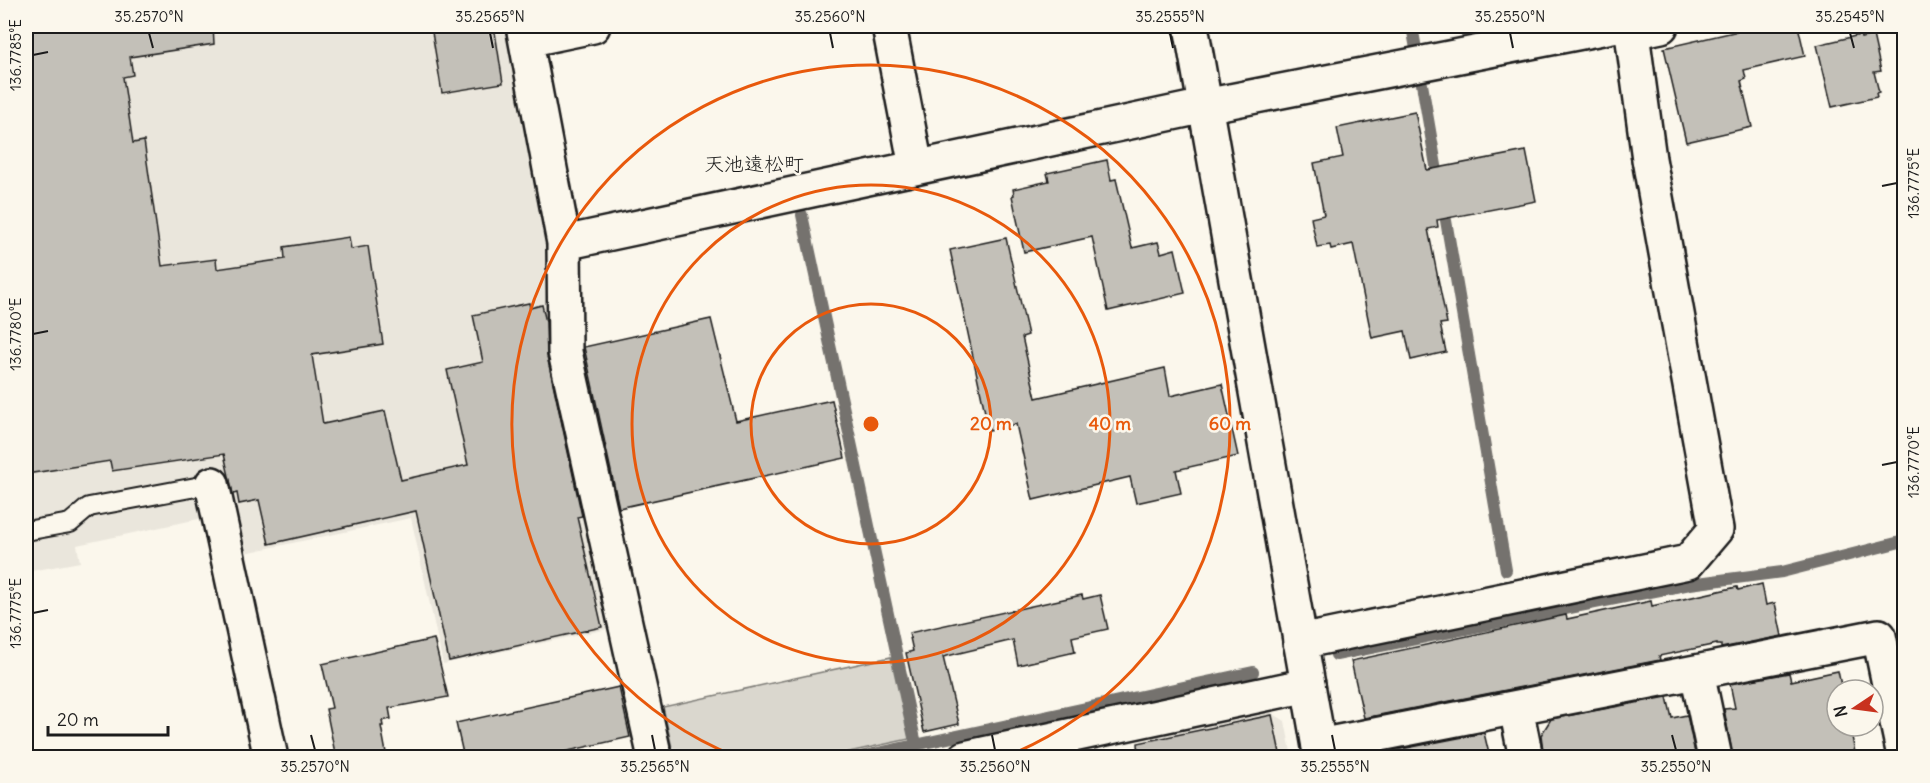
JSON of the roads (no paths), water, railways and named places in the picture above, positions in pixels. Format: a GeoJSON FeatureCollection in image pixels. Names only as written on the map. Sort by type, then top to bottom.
{"type":"FeatureCollection","features":[{"type":"Feature","properties":{"kind":"street"},"geometry":{"type":"LineString","coordinates":[[593,26],[525,33],[564,243],[565,352],[655,758]]}},
{"type":"Feature","properties":{"kind":"street"},"geometry":{"type":"LineString","coordinates":[[889,26],[916,167]]}},
{"type":"Feature","properties":{"kind":"street"},"geometry":{"type":"LineString","coordinates":[[1191,26],[1320,752],[1516,708],[1879,636],[1905,756]]}},
{"type":"Feature","properties":{"kind":"street"},"geometry":{"type":"LineString","coordinates":[[564,243],[1205,106],[1634,27],[1649,159],[1716,529],[1688,562],[1300,642]]}},
{"type":"Feature","properties":{"kind":"street"},"geometry":{"type":"LineString","coordinates":[[212,484],[271,758]]}},
{"type":"Feature","properties":{"kind":"street"},"geometry":{"type":"LineString","coordinates":[[1697,672],[1715,758]]}},
{"type":"Feature","properties":{"kind":"street"},"geometry":{"type":"LineString","coordinates":[[965,758],[1308,684]]}},
{"type":"Feature","properties":{"kind":"street"},"geometry":{"type":"LineString","coordinates":[[1516,708],[1526,758]]}},
{"type":"Feature","properties":{"kind":"lane"},"geometry":{"type":"LineString","coordinates":[[26,531],[70,523],[89,507],[212,484]]}},
{"type":"Feature","properties":{"kind":"waterway"},"geometry":{"type":"LineString","coordinates":[[1412,26],[1416,49]]}},
{"type":"Feature","properties":{"kind":"waterway"},"geometry":{"type":"LineString","coordinates":[[1422,84],[1439,183]]}},
{"type":"Feature","properties":{"kind":"waterway"},"geometry":{"type":"LineString","coordinates":[[1443,203],[1506,570]]}},
{"type":"Feature","properties":{"kind":"waterway"},"geometry":{"type":"LineString","coordinates":[[802,215],[916,744]]}},
{"type":"Feature","properties":{"kind":"waterway"},"geometry":{"type":"LineString","coordinates":[[1336,655],[1690,584],[1782,572],[1904,541]]}},
{"type":"Feature","properties":{"kind":"waterway"},"geometry":{"type":"LineString","coordinates":[[855,758],[1253,672]]}},
{"type":"Feature","properties":{"kind":"district","name":"天池遠松町"},"geometry":{"type":"Point","coordinates":[754,163]}}]}
